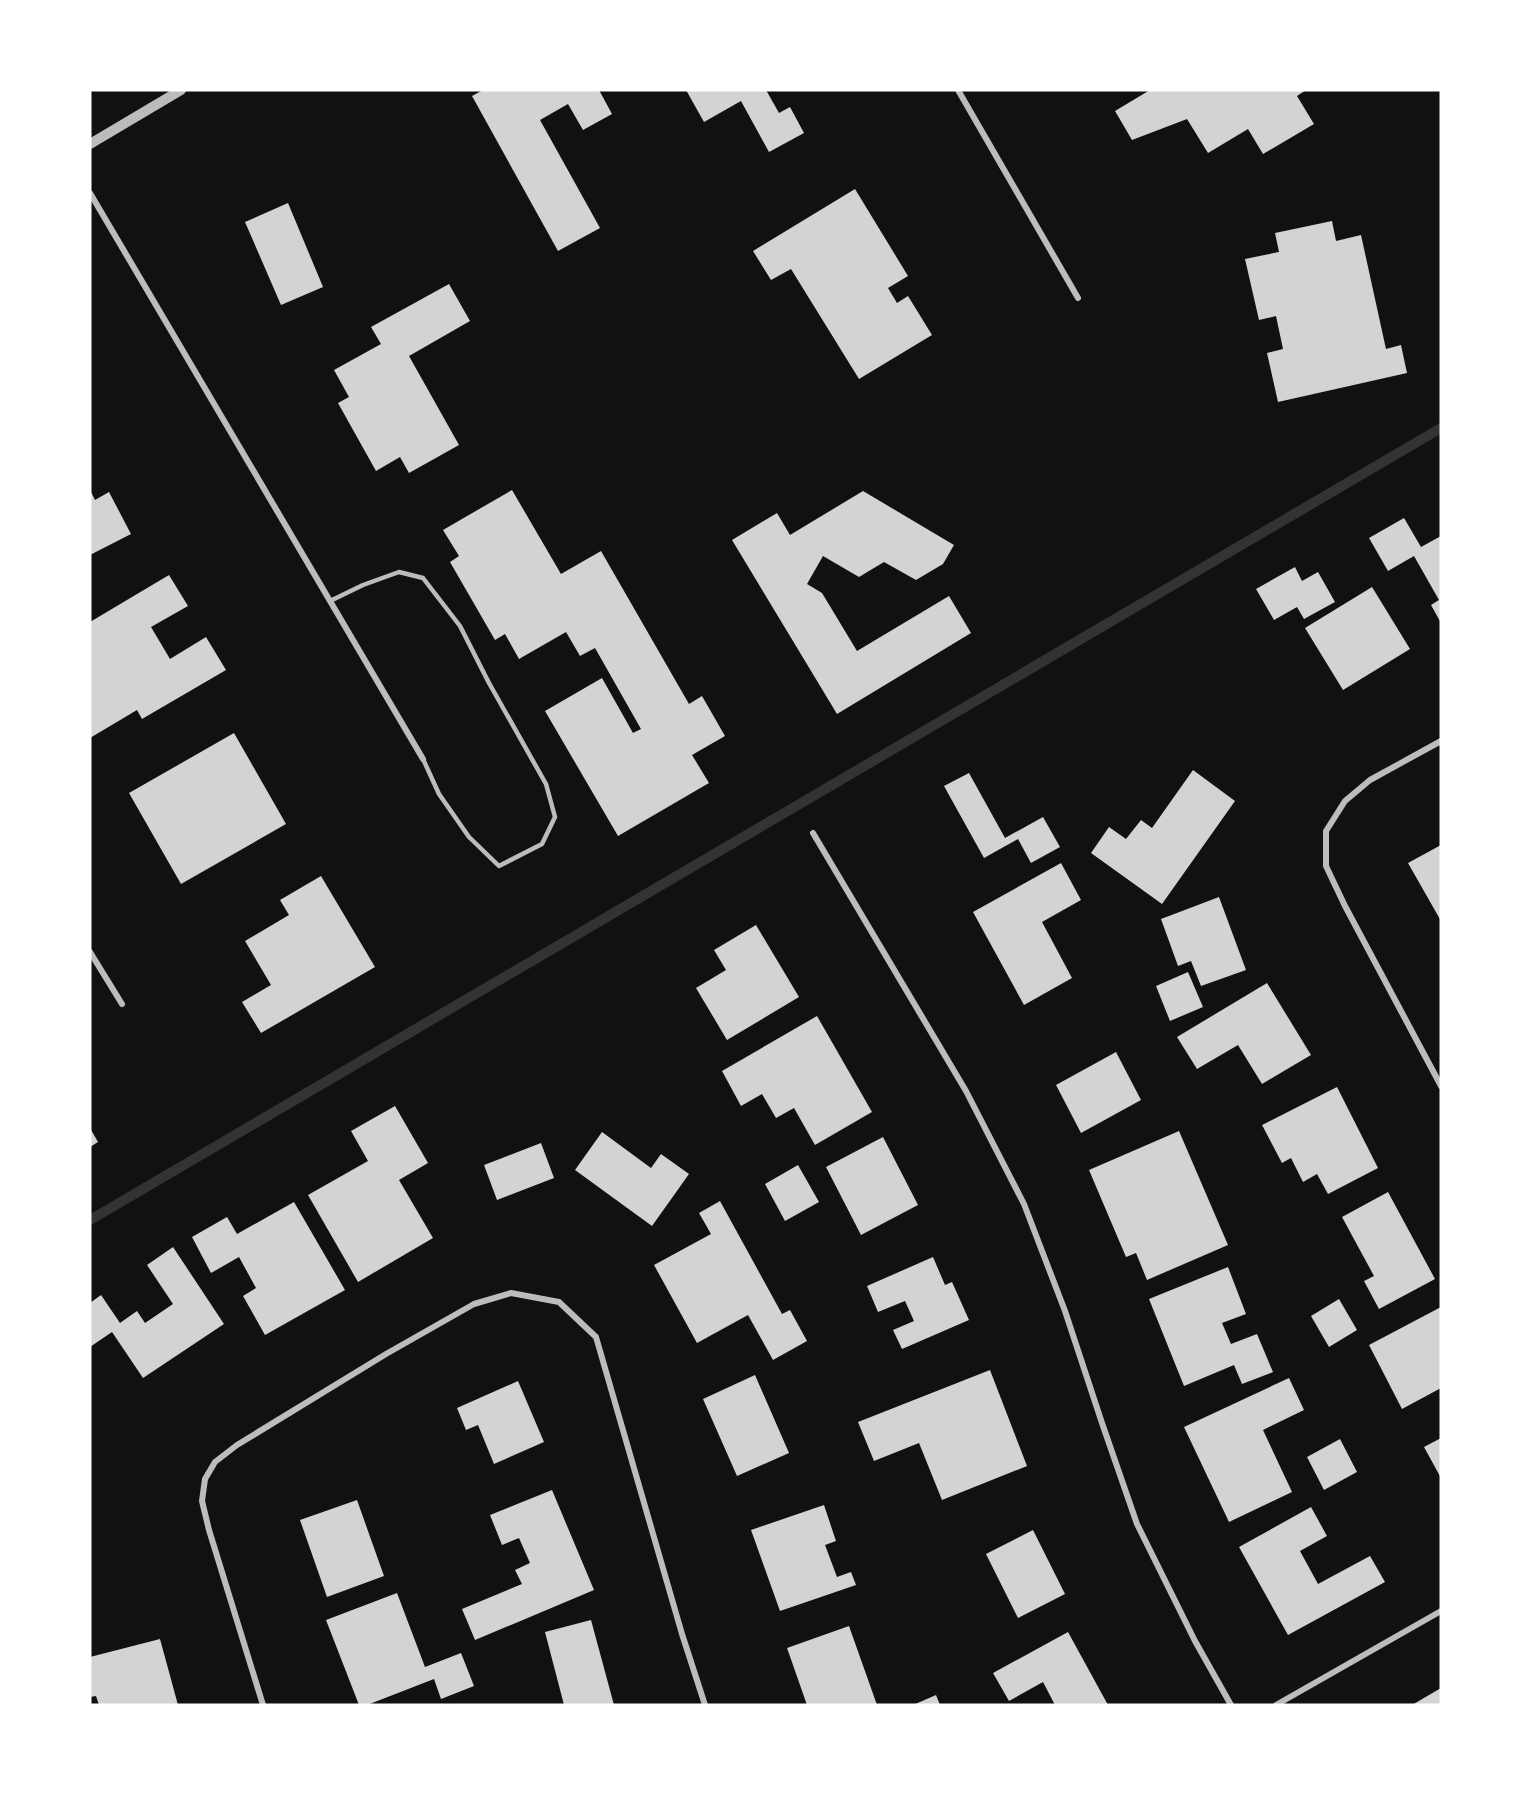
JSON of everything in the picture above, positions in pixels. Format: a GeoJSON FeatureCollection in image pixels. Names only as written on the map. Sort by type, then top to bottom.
{"type":"FeatureCollection","features":[{"type":"Feature","properties":{"kind":"street"},"geometry":{"type":"LineString","coordinates":[[90,144],[181,90]]}},
{"type":"Feature","properties":{"kind":"street"},"geometry":{"type":"LineString","coordinates":[[958,90],[1078,298]]}},
{"type":"Feature","properties":{"kind":"street"},"geometry":{"type":"LineString","coordinates":[[90,193],[423,759]]}},
{"type":"Feature","properties":{"kind":"street"},"geometry":{"type":"LineString","coordinates":[[1441,741],[1370,780],[1346,801],[1326,831],[1326,866],[1441,1086]]}},
{"type":"Feature","properties":{"kind":"street"},"geometry":{"type":"LineString","coordinates":[[813,833],[966,1091],[1024,1204],[1065,1311],[1137,1524],[1195,1641],[1231,1705]]}},
{"type":"Feature","properties":{"kind":"street"},"geometry":{"type":"LineString","coordinates":[[90,952],[122,1004]]}},
{"type":"Feature","properties":{"kind":"street"},"geometry":{"type":"LineString","coordinates":[[263,1705],[208,1530],[202,1501],[205,1479],[215,1462],[237,1445],[474,1304],[511,1293],[559,1302],[596,1337],[682,1634],[705,1705]]}},
{"type":"Feature","properties":{"kind":"street"},"geometry":{"type":"LineString","coordinates":[[1276,1705],[1441,1611]]}},
{"type":"Feature","properties":{"kind":"lane"},"geometry":{"type":"LineString","coordinates":[[330,602],[363,585],[399,572],[423,578],[460,626],[546,784],[555,817],[542,844],[499,866],[468,837],[439,794],[423,759]]}},
{"type":"Feature","properties":{"kind":"building"},"geometry":{"type":"Polygon","coordinates":[[[483,90],[599,90],[612,114],[583,130],[568,104],[540,120],[600,228],[558,251],[472,96],[483,90]]]}},
{"type":"Feature","properties":{"kind":"building"},"geometry":{"type":"Polygon","coordinates":[[[686,90],[766,90],[779,113],[790,107],[804,133],[769,152],[741,101],[704,122],[686,90]]]}},
{"type":"Feature","properties":{"kind":"building"},"geometry":{"type":"Polygon","coordinates":[[[1150,90],[1306,90],[1297,96],[1314,124],[1263,154],[1248,129],[1208,153],[1187,119],[1132,140],[1115,111],[1150,90]]]}},
{"type":"Feature","properties":{"kind":"building"},"geometry":{"type":"Polygon","coordinates":[[[855,189],[908,276],[888,288],[897,303],[908,296],[932,335],[859,379],[791,269],[771,280],[753,251],[855,189]]]}},
{"type":"Feature","properties":{"kind":"building"},"geometry":{"type":"Polygon","coordinates":[[[288,203],[323,287],[281,305],[245,222],[288,203]]]}},
{"type":"Feature","properties":{"kind":"building"},"geometry":{"type":"Polygon","coordinates":[[[1332,221],[1336,241],[1361,235],[1386,349],[1401,345],[1407,373],[1278,402],[1267,353],[1283,349],[1276,316],[1259,320],[1245,259],[1279,252],[1275,233],[1332,221]]]}},
{"type":"Feature","properties":{"kind":"building"},"geometry":{"type":"Polygon","coordinates":[[[449,284],[470,321],[409,356],[459,445],[409,473],[400,457],[376,471],[338,403],[349,397],[334,370],[381,344],[371,327],[449,284]]]}},
{"type":"Feature","properties":{"kind":"building"},"geometry":{"type":"Polygon","coordinates":[[[90,490],[95,500],[109,492],[131,534],[90,555],[90,490]]]}},
{"type":"Feature","properties":{"kind":"building"},"geometry":{"type":"Polygon","coordinates":[[[512,490],[561,574],[601,551],[689,704],[702,696],[725,736],[692,755],[709,783],[618,836],[545,711],[602,678],[633,733],[641,729],[595,648],[580,656],[566,632],[519,659],[505,634],[495,640],[450,562],[459,556],[443,530],[512,490]]]}},
{"type":"Feature","properties":{"kind":"building"},"geometry":{"type":"Polygon","coordinates":[[[863,491],[954,545],[943,564],[916,580],[884,562],[859,577],[823,556],[807,584],[822,593],[857,651],[949,596],[971,633],[837,714],[732,540],[777,513],[790,535],[863,491]]]}},
{"type":"Feature","properties":{"kind":"building"},"geometry":{"type":"Polygon","coordinates":[[[1404,518],[1421,547],[1441,536],[1441,623],[1431,605],[1439,600],[1414,556],[1388,571],[1369,538],[1404,518]]]}},
{"type":"Feature","properties":{"kind":"building"},"geometry":{"type":"Polygon","coordinates":[[[1295,567],[1302,581],[1318,572],[1335,602],[1304,619],[1297,607],[1274,620],[1256,589],[1295,567]]]}},
{"type":"Feature","properties":{"kind":"building"},"geometry":{"type":"Polygon","coordinates":[[[169,575],[188,606],[151,627],[170,659],[206,637],[226,670],[142,719],[137,710],[90,738],[90,622],[169,575]]]}},
{"type":"Feature","properties":{"kind":"building"},"geometry":{"type":"Polygon","coordinates":[[[1372,587],[1410,649],[1343,690],[1305,628],[1372,587]]]}},
{"type":"Feature","properties":{"kind":"building"},"geometry":{"type":"Polygon","coordinates":[[[234,733],[286,824],[181,884],[129,793],[234,733]]]}},
{"type":"Feature","properties":{"kind":"building"},"geometry":{"type":"Polygon","coordinates":[[[1193,770],[1235,801],[1162,904],[1091,853],[1109,827],[1126,839],[1141,820],[1152,828],[1193,770]]]}},
{"type":"Feature","properties":{"kind":"building"},"geometry":{"type":"Polygon","coordinates":[[[969,773],[1005,838],[1043,817],[1060,847],[1031,863],[1018,839],[984,858],[944,786],[969,773]]]}},
{"type":"Feature","properties":{"kind":"building"},"geometry":{"type":"Polygon","coordinates":[[[1441,845],[1441,921],[1408,863],[1441,845]]]}},
{"type":"Feature","properties":{"kind":"building"},"geometry":{"type":"Polygon","coordinates":[[[1061,863],[1081,900],[1042,922],[1072,978],[1024,1005],[973,912],[1061,863]]]}},
{"type":"Feature","properties":{"kind":"building"},"geometry":{"type":"Polygon","coordinates":[[[321,876],[375,967],[261,1033],[242,1002],[271,985],[245,941],[289,915],[280,900],[321,876]]]}},
{"type":"Feature","properties":{"kind":"building"},"geometry":{"type":"Polygon","coordinates":[[[1219,897],[1246,970],[1201,986],[1191,961],[1178,966],[1161,919],[1219,897]]]}},
{"type":"Feature","properties":{"kind":"building"},"geometry":{"type":"Polygon","coordinates":[[[756,925],[799,997],[727,1040],[696,988],[726,970],[714,950],[756,925]]]}},
{"type":"Feature","properties":{"kind":"building"},"geometry":{"type":"Polygon","coordinates":[[[1188,972],[1203,1007],[1170,1021],[1156,986],[1188,972]]]}},
{"type":"Feature","properties":{"kind":"building"},"geometry":{"type":"Polygon","coordinates":[[[1267,983],[1311,1055],[1262,1084],[1238,1045],[1197,1069],[1177,1037],[1267,983]]]}},
{"type":"Feature","properties":{"kind":"building"},"geometry":{"type":"Polygon","coordinates":[[[817,1016],[872,1112],[815,1145],[794,1108],[776,1118],[762,1094],[741,1106],[722,1071],[817,1016]]]}},
{"type":"Feature","properties":{"kind":"building"},"geometry":{"type":"Polygon","coordinates":[[[1116,1052],[1141,1100],[1081,1133],[1056,1085],[1116,1052]]]}},
{"type":"Feature","properties":{"kind":"building"},"geometry":{"type":"Polygon","coordinates":[[[1337,1087],[1378,1168],[1328,1194],[1317,1174],[1303,1182],[1291,1158],[1282,1163],[1262,1125],[1337,1087]]]}},
{"type":"Feature","properties":{"kind":"building"},"geometry":{"type":"Polygon","coordinates":[[[395,1106],[428,1163],[399,1180],[433,1238],[358,1282],[308,1195],[368,1161],[351,1131],[395,1106]]]}},
{"type":"Feature","properties":{"kind":"building"},"geometry":{"type":"Polygon","coordinates":[[[90,1128],[98,1142],[90,1147],[90,1128]]]}},
{"type":"Feature","properties":{"kind":"building"},"geometry":{"type":"Polygon","coordinates":[[[1179,1131],[1228,1245],[1147,1280],[1136,1253],[1126,1257],[1089,1170],[1179,1131]]]}},
{"type":"Feature","properties":{"kind":"building"},"geometry":{"type":"Polygon","coordinates":[[[602,1132],[651,1168],[661,1154],[689,1174],[652,1226],[575,1170],[602,1132]]]}},
{"type":"Feature","properties":{"kind":"building"},"geometry":{"type":"Polygon","coordinates":[[[883,1137],[918,1205],[861,1235],[826,1167],[883,1137]]]}},
{"type":"Feature","properties":{"kind":"building"},"geometry":{"type":"Polygon","coordinates":[[[541,1143],[554,1178],[497,1200],[484,1165],[541,1143]]]}},
{"type":"Feature","properties":{"kind":"building"},"geometry":{"type":"Polygon","coordinates":[[[798,1165],[819,1202],[785,1221],[765,1184],[798,1165]]]}},
{"type":"Feature","properties":{"kind":"building"},"geometry":{"type":"Polygon","coordinates":[[[1388,1192],[1435,1279],[1379,1309],[1364,1281],[1374,1276],[1342,1217],[1388,1192]]]}},
{"type":"Feature","properties":{"kind":"building"},"geometry":{"type":"Polygon","coordinates":[[[720,1201],[782,1314],[790,1310],[807,1341],[773,1360],[748,1315],[697,1343],[654,1265],[711,1234],[699,1213],[720,1201]]]}},
{"type":"Feature","properties":{"kind":"building"},"geometry":{"type":"Polygon","coordinates":[[[294,1202],[345,1290],[265,1335],[243,1296],[256,1288],[239,1257],[211,1273],[192,1237],[227,1217],[237,1234],[294,1202]]]}},
{"type":"Feature","properties":{"kind":"building"},"geometry":{"type":"Polygon","coordinates":[[[173,1247],[224,1324],[143,1378],[112,1332],[90,1347],[90,1303],[101,1295],[120,1323],[137,1311],[145,1323],[173,1304],[147,1265],[173,1247]]]}},
{"type":"Feature","properties":{"kind":"building"},"geometry":{"type":"Polygon","coordinates":[[[933,1257],[945,1285],[952,1282],[969,1320],[902,1349],[893,1330],[914,1321],[905,1301],[878,1312],[867,1286],[933,1257]]]}},
{"type":"Feature","properties":{"kind":"building"},"geometry":{"type":"Polygon","coordinates":[[[1228,1267],[1246,1314],[1222,1323],[1231,1344],[1257,1334],[1273,1372],[1242,1384],[1234,1365],[1184,1386],[1149,1299],[1228,1267]]]}},
{"type":"Feature","properties":{"kind":"building"},"geometry":{"type":"Polygon","coordinates":[[[1339,1299],[1357,1330],[1329,1347],[1311,1316],[1339,1299]]]}},
{"type":"Feature","properties":{"kind":"building"},"geometry":{"type":"Polygon","coordinates":[[[1441,1307],[1441,1388],[1402,1409],[1369,1345],[1441,1307]]]}},
{"type":"Feature","properties":{"kind":"building"},"geometry":{"type":"Polygon","coordinates":[[[990,1370],[1027,1466],[942,1500],[919,1443],[874,1461],[858,1422],[990,1370]]]}},
{"type":"Feature","properties":{"kind":"building"},"geometry":{"type":"Polygon","coordinates":[[[755,1375],[789,1453],[737,1476],[703,1399],[755,1375]]]}},
{"type":"Feature","properties":{"kind":"building"},"geometry":{"type":"Polygon","coordinates":[[[1289,1378],[1304,1410],[1263,1430],[1292,1492],[1229,1522],[1184,1427],[1289,1378]]]}},
{"type":"Feature","properties":{"kind":"building"},"geometry":{"type":"Polygon","coordinates":[[[518,1381],[544,1442],[494,1464],[478,1425],[466,1430],[457,1408],[518,1381]]]}},
{"type":"Feature","properties":{"kind":"building"},"geometry":{"type":"Polygon","coordinates":[[[1441,1438],[1441,1478],[1424,1447],[1441,1438]]]}},
{"type":"Feature","properties":{"kind":"building"},"geometry":{"type":"Polygon","coordinates":[[[1340,1439],[1357,1472],[1324,1490],[1307,1457],[1340,1439]]]}},
{"type":"Feature","properties":{"kind":"building"},"geometry":{"type":"Polygon","coordinates":[[[552,1490],[594,1590],[475,1640],[462,1609],[522,1584],[515,1570],[530,1563],[519,1538],[502,1545],[490,1515],[552,1490]]]}},
{"type":"Feature","properties":{"kind":"building"},"geometry":{"type":"Polygon","coordinates":[[[357,1500],[384,1576],[327,1597],[300,1520],[357,1500]]]}},
{"type":"Feature","properties":{"kind":"building"},"geometry":{"type":"Polygon","coordinates":[[[824,1505],[836,1541],[825,1545],[837,1577],[851,1572],[856,1585],[780,1611],[751,1530],[824,1505]]]}},
{"type":"Feature","properties":{"kind":"building"},"geometry":{"type":"Polygon","coordinates":[[[1311,1507],[1327,1536],[1300,1551],[1318,1584],[1370,1556],[1385,1582],[1288,1635],[1239,1547],[1311,1507]]]}},
{"type":"Feature","properties":{"kind":"building"},"geometry":{"type":"Polygon","coordinates":[[[1033,1530],[1065,1594],[1018,1618],[986,1554],[1033,1530]]]}},
{"type":"Feature","properties":{"kind":"building"},"geometry":{"type":"Polygon","coordinates":[[[397,1593],[425,1667],[461,1653],[474,1686],[441,1699],[434,1679],[367,1705],[359,1705],[326,1620],[397,1593]]]}},
{"type":"Feature","properties":{"kind":"building"},"geometry":{"type":"Polygon","coordinates":[[[591,1620],[614,1705],[564,1705],[545,1632],[591,1620]]]}},
{"type":"Feature","properties":{"kind":"building"},"geometry":{"type":"Polygon","coordinates":[[[849,1626],[877,1705],[807,1705],[787,1648],[849,1626]]]}},
{"type":"Feature","properties":{"kind":"building"},"geometry":{"type":"Polygon","coordinates":[[[1068,1632],[1108,1705],[1055,1705],[1043,1682],[1009,1701],[993,1673],[1068,1632]]]}},
{"type":"Feature","properties":{"kind":"building"},"geometry":{"type":"Polygon","coordinates":[[[160,1639],[178,1705],[99,1705],[96,1696],[90,1697],[90,1657],[160,1639]]]}},
{"type":"Feature","properties":{"kind":"building"},"geometry":{"type":"Polygon","coordinates":[[[1441,1688],[1441,1705],[1412,1705],[1441,1688]]]}},
{"type":"Feature","properties":{"kind":"building"},"geometry":{"type":"Polygon","coordinates":[[[936,1695],[940,1705],[913,1705],[936,1695]]]}},
{"type":"Feature","properties":{"kind":"waterway"},"geometry":{"type":"LineString","coordinates":[[90,1220],[1441,428]]}}]}
